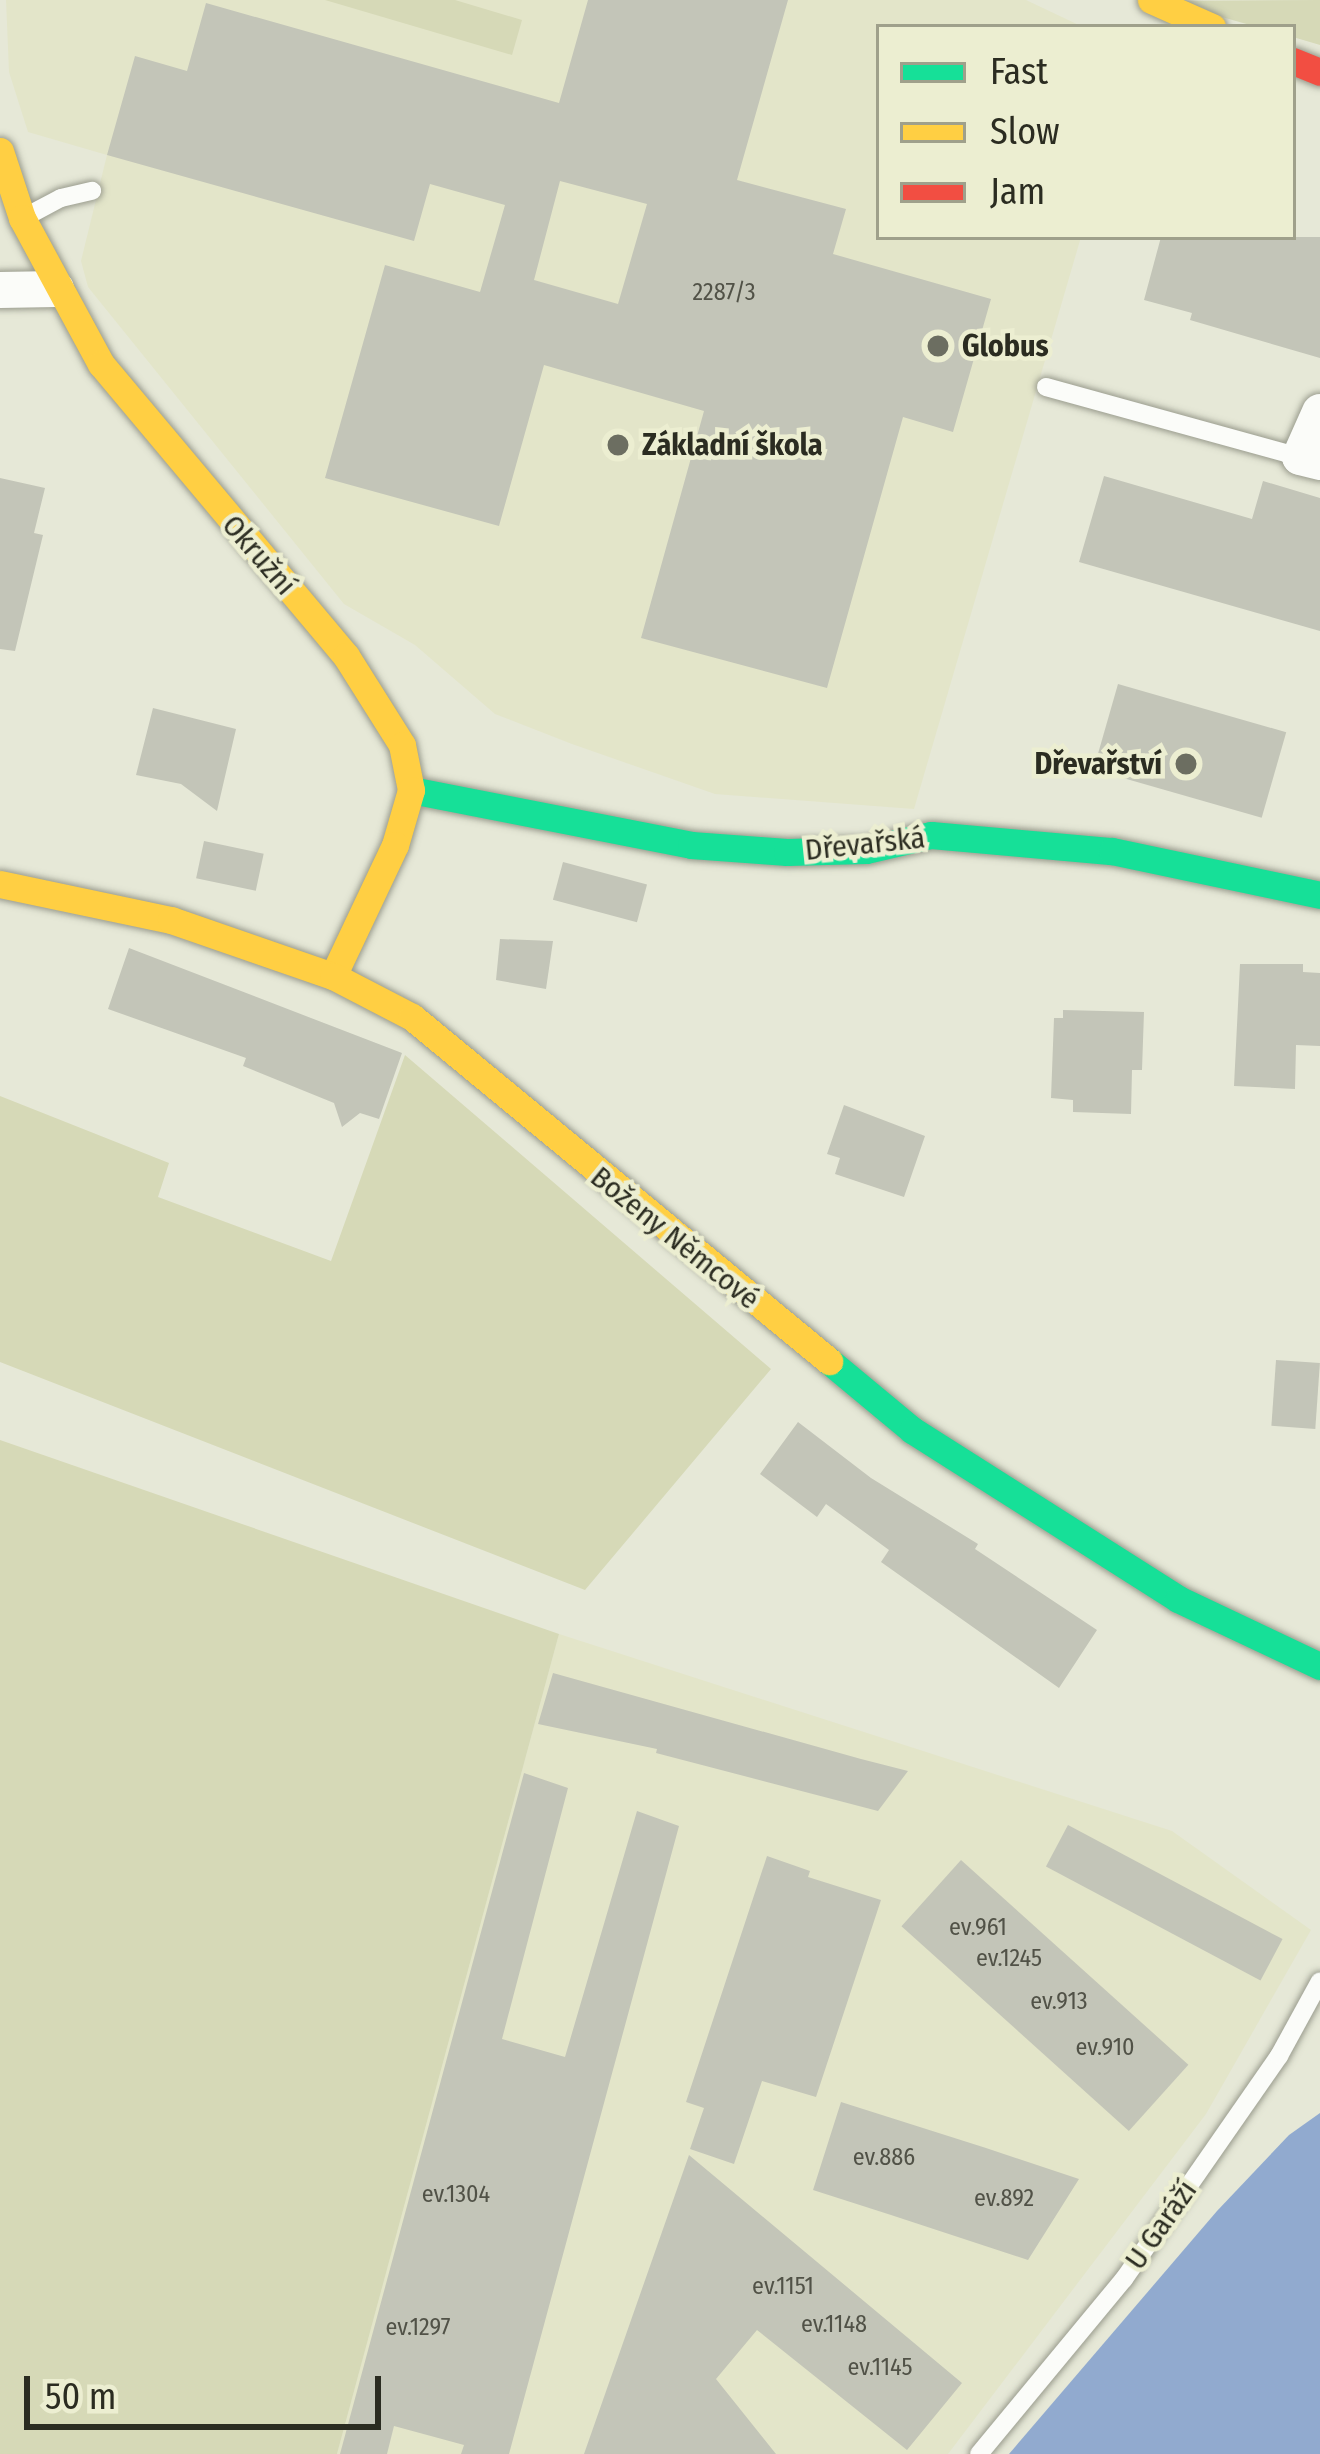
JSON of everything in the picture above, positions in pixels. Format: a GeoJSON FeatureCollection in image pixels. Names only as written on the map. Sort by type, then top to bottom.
{"type":"FeatureCollection","features":[{"type":"Feature","properties":{"kind":"street"},"geometry":{"type":"LineString","coordinates":[[1150,0],[1205,24]]}},
{"type":"Feature","properties":{"kind":"street","name":"Okružní"},"geometry":{"type":"LineString","coordinates":[[0,151],[22,218],[100,364],[346,656],[402,745],[411,790]]}},
{"type":"Feature","properties":{"kind":"street"},"geometry":{"type":"LineString","coordinates":[[0,290],[56,289]]}},
{"type":"Feature","properties":{"kind":"street"},"geometry":{"type":"LineString","coordinates":[[1310,459],[1320,412]]}},
{"type":"Feature","properties":{"kind":"street"},"geometry":{"type":"LineString","coordinates":[[333,976],[395,845],[411,790]]}},
{"type":"Feature","properties":{"kind":"street","name":"Dřevařská"},"geometry":{"type":"LineString","coordinates":[[411,790],[691,844],[787,852],[866,850],[931,835],[1112,851],[1320,895]]}},
{"type":"Feature","properties":{"kind":"street","name":"Boženy Němcové"},"geometry":{"type":"LineString","coordinates":[[0,884],[171,920],[333,976],[412,1017],[912,1430],[1178,1599],[1320,1666]]}},
{"type":"Feature","properties":{"kind":"lane"},"geometry":{"type":"LineString","coordinates":[[22,218],[61,198],[92,191]]}},
{"type":"Feature","properties":{"kind":"lane"},"geometry":{"type":"LineString","coordinates":[[1046,387],[1310,459]]}},
{"type":"Feature","properties":{"kind":"lane","name":"U Garáží"},"geometry":{"type":"LineString","coordinates":[[979,2454],[1124,2279],[1279,2056],[1320,1981]]}},
{"type":"Feature","properties":{"kind":"shaded area","name":"Základní škola"},"geometry":{"type":"Polygon","coordinates":[[[6,0],[1026,0],[1077,24],[876,24],[876,240],[1080,240],[914,809],[715,794],[572,744],[495,714],[415,645],[344,604],[88,287],[81,261],[107,155],[28,132],[9,72],[6,0]]]}},
{"type":"Feature","properties":{"kind":"shaded area"},"geometry":{"type":"Polygon","coordinates":[[[325,0],[455,0],[522,20],[512,55],[325,0]]]}},
{"type":"Feature","properties":{"kind":"shaded area"},"geometry":{"type":"Polygon","coordinates":[[[1320,0],[1320,45],[1296,38],[1296,24],[1246,24],[1166,1],[1320,0]]]}},
{"type":"Feature","properties":{"kind":"shaded area"},"geometry":{"type":"Polygon","coordinates":[[[405,1055],[771,1369],[585,1590],[0,1362],[0,1096],[169,1163],[158,1197],[331,1261],[405,1055]]]}},
{"type":"Feature","properties":{"kind":"shaded area"},"geometry":{"type":"Polygon","coordinates":[[[0,1440],[559,1634],[337,2454],[0,2454],[0,1440]]]}},
{"type":"Feature","properties":{"kind":"shaded area"},"geometry":{"type":"Polygon","coordinates":[[[559,1634],[1172,1831],[1311,1930],[1206,2114],[948,2454],[337,2454],[559,1634]]]}},
{"type":"Feature","properties":{"kind":"water"},"geometry":{"type":"Polygon","coordinates":[[[1320,2113],[1320,2454],[1009,2454],[1217,2211],[1289,2135],[1320,2113]]]}},
{"type":"Feature","properties":{"kind":"building"},"geometry":{"type":"Polygon","coordinates":[[[588,0],[788,0],[737,180],[846,209],[833,254],[991,299],[953,432],[903,417],[827,688],[641,638],[704,411],[544,365],[499,526],[325,478],[385,265],[480,292],[505,205],[430,184],[414,241],[107,155],[135,56],[187,71],[206,3],[559,103],[588,0]],[[560,181],[534,280],[618,304],[647,204],[560,181]]]}},
{"type":"Feature","properties":{"kind":"building"},"geometry":{"type":"Polygon","coordinates":[[[1320,237],[1320,358],[1190,320],[1192,313],[1144,300],[1160,240],[1320,237]]]}},
{"type":"Feature","properties":{"kind":"building"},"geometry":{"type":"Polygon","coordinates":[[[1104,476],[1252,519],[1263,481],[1320,498],[1320,631],[1079,562],[1104,476]]]}},
{"type":"Feature","properties":{"kind":"building"},"geometry":{"type":"Polygon","coordinates":[[[0,478],[45,488],[34,533],[43,535],[15,651],[0,649],[0,478]]]}},
{"type":"Feature","properties":{"kind":"building"},"geometry":{"type":"Polygon","coordinates":[[[1118,684],[1286,732],[1262,818],[1093,770],[1118,684]]]}},
{"type":"Feature","properties":{"kind":"building"},"geometry":{"type":"Polygon","coordinates":[[[153,708],[236,729],[217,811],[181,784],[136,775],[153,708]]]}},
{"type":"Feature","properties":{"kind":"building"},"geometry":{"type":"Polygon","coordinates":[[[204,841],[264,854],[256,891],[196,878],[204,841]]]}},
{"type":"Feature","properties":{"kind":"building"},"geometry":{"type":"Polygon","coordinates":[[[563,862],[647,885],[637,922],[553,900],[563,862]]]}},
{"type":"Feature","properties":{"kind":"building"},"geometry":{"type":"Polygon","coordinates":[[[500,939],[553,941],[546,989],[496,980],[500,939]]]}},
{"type":"Feature","properties":{"kind":"building"},"geometry":{"type":"Polygon","coordinates":[[[129,948],[402,1053],[379,1119],[360,1113],[342,1127],[334,1103],[243,1066],[246,1058],[108,1009],[129,948]]]}},
{"type":"Feature","properties":{"kind":"building"},"geometry":{"type":"Polygon","coordinates":[[[1240,964],[1303,964],[1303,972],[1320,973],[1320,1046],[1296,1045],[1295,1089],[1234,1086],[1240,964]]]}},
{"type":"Feature","properties":{"kind":"building"},"geometry":{"type":"Polygon","coordinates":[[[1063,1010],[1144,1012],[1142,1070],[1132,1070],[1131,1114],[1073,1112],[1073,1100],[1051,1098],[1054,1018],[1063,1018],[1063,1010]]]}},
{"type":"Feature","properties":{"kind":"building"},"geometry":{"type":"Polygon","coordinates":[[[844,1105],[925,1136],[904,1197],[835,1174],[840,1158],[827,1154],[844,1105]]]}},
{"type":"Feature","properties":{"kind":"building"},"geometry":{"type":"Polygon","coordinates":[[[1276,1360],[1320,1363],[1315,1429],[1271,1426],[1276,1360]]]}},
{"type":"Feature","properties":{"kind":"building"},"geometry":{"type":"Polygon","coordinates":[[[798,1422],[871,1478],[978,1544],[975,1549],[1097,1630],[1059,1688],[881,1562],[889,1550],[826,1504],[817,1517],[760,1474],[798,1422]]]}},
{"type":"Feature","properties":{"kind":"building"},"geometry":{"type":"Polygon","coordinates":[[[553,1673],[908,1771],[878,1811],[656,1753],[657,1749],[538,1724],[553,1673]]]}},
{"type":"Feature","properties":{"kind":"building"},"geometry":{"type":"Polygon","coordinates":[[[524,1773],[568,1788],[502,2039],[565,2057],[637,1811],[679,1826],[509,2454],[461,2454],[464,2445],[394,2426],[387,2454],[340,2454],[524,1773]]]}},
{"type":"Feature","properties":{"kind":"building"},"geometry":{"type":"Polygon","coordinates":[[[1068,1825],[1283,1939],[1260,1981],[1046,1866],[1068,1825]]]}},
{"type":"Feature","properties":{"kind":"building"},"geometry":{"type":"Polygon","coordinates":[[[767,1856],[810,1871],[808,1877],[881,1900],[816,2097],[762,2081],[734,2164],[690,2149],[704,2108],[686,2102],[767,1856]]]}},
{"type":"Feature","properties":{"kind":"building"},"geometry":{"type":"Polygon","coordinates":[[[961,1860],[1188,2065],[1129,2131],[901,1926],[961,1860]]]}},
{"type":"Feature","properties":{"kind":"building"},"geometry":{"type":"Polygon","coordinates":[[[841,2102],[1079,2179],[1028,2260],[813,2190],[841,2102]]]}},
{"type":"Feature","properties":{"kind":"building"},"geometry":{"type":"Polygon","coordinates":[[[689,2155],[962,2383],[907,2450],[757,2330],[716,2379],[776,2454],[584,2454],[689,2155]]]}},
{"type":"Feature","properties":{"kind":"traffic: fast"},"geometry":{"type":"LineString","coordinates":[[411,790],[691,845],[787,852],[866,850],[931,835],[1112,851],[1320,895]]}},
{"type":"Feature","properties":{"kind":"traffic: fast"},"geometry":{"type":"LineString","coordinates":[[829,1361],[912,1430],[1178,1599],[1320,1666]]}},
{"type":"Feature","properties":{"kind":"traffic: slow"},"geometry":{"type":"LineString","coordinates":[[1151,0],[1205,24]]}},
{"type":"Feature","properties":{"kind":"traffic: slow"},"geometry":{"type":"LineString","coordinates":[[0,151],[22,218],[101,364],[346,656],[402,745],[411,790],[395,845],[333,976]]}},
{"type":"Feature","properties":{"kind":"traffic: slow"},"geometry":{"type":"LineString","coordinates":[[0,884],[171,920],[333,976],[412,1017],[829,1361]]}},
{"type":"Feature","properties":{"kind":"traffic: jam"},"geometry":{"type":"LineString","coordinates":[[1296,62],[1320,72]]}},
{"type":"Feature","properties":{"kind":"place","name":"Globus"},"geometry":{"type":"Point","coordinates":[938,346]}},
{"type":"Feature","properties":{"kind":"place","name":"Základní škola"},"geometry":{"type":"Point","coordinates":[618,445]}},
{"type":"Feature","properties":{"kind":"place","name":"Dřevařství"},"geometry":{"type":"Point","coordinates":[1186,764]}}]}
